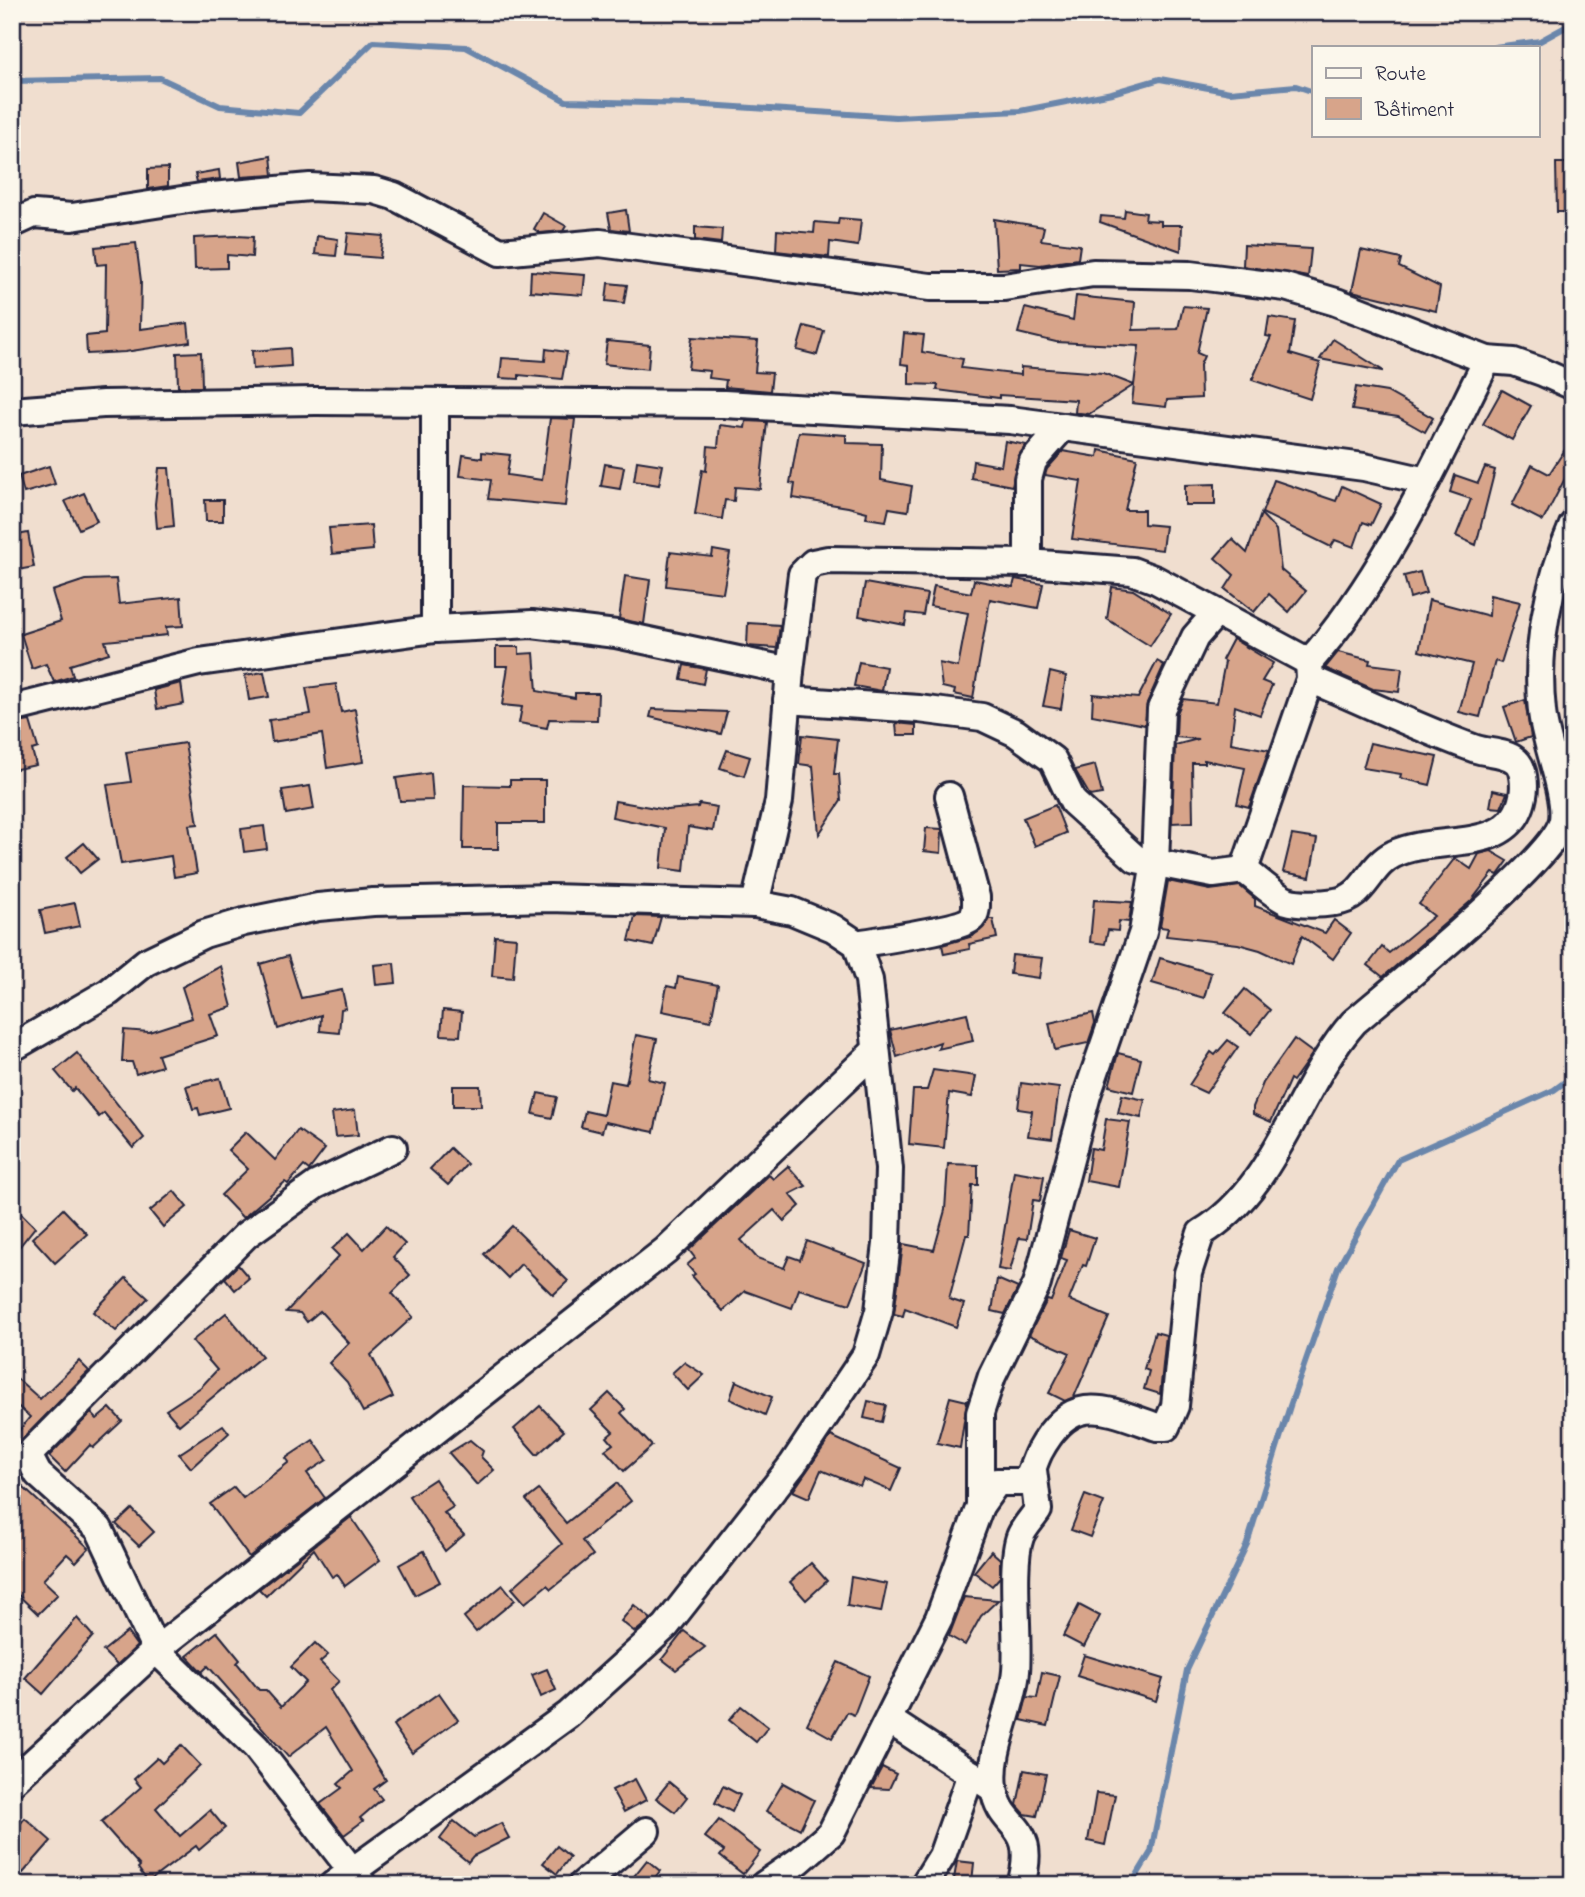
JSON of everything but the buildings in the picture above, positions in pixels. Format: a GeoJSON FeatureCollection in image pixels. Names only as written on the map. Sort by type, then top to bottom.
{"type":"FeatureCollection","features":[{"type":"Feature","properties":{"kind":"street"},"geometry":{"type":"LineString","coordinates":[[12,224],[34,214],[72,217],[201,197],[310,187],[374,190],[394,196],[500,252],[600,243],[930,287],[1004,287],[1093,273],[1190,275],[1285,287],[1336,302],[1486,360],[1514,362],[1573,386]]}},
{"type":"Feature","properties":{"kind":"street"},"geometry":{"type":"LineString","coordinates":[[1244,870],[1309,671],[1343,624],[1426,481],[1486,360]]}},
{"type":"Feature","properties":{"kind":"street"},"geometry":{"type":"LineString","coordinates":[[435,402],[435,629]]}},
{"type":"Feature","properties":{"kind":"street"},"geometry":{"type":"LineString","coordinates":[[12,411],[103,404],[724,404],[1010,420],[1364,467],[1426,481]]}},
{"type":"Feature","properties":{"kind":"street"},"geometry":{"type":"LineString","coordinates":[[1028,563],[1028,479],[1032,461],[1063,427]]}},
{"type":"Feature","properties":{"kind":"street"},"geometry":{"type":"LineString","coordinates":[[764,1885],[800,1860],[831,1833],[939,1618],[979,1506],[997,1482],[1026,1482],[1033,1470],[1037,1454],[1056,1426],[1074,1412],[1091,1407],[1105,1409],[1157,1427],[1166,1427],[1175,1406],[1188,1273],[1202,1233],[1220,1222],[1236,1206],[1283,1139],[1337,1042],[1354,1022],[1486,908],[1553,841],[1563,820],[1542,712],[1542,650],[1548,596],[1573,525]]}},
{"type":"Feature","properties":{"kind":"street"},"geometry":{"type":"LineString","coordinates":[[755,904],[779,801],[787,700],[802,573],[813,563],[828,560],[1028,563],[1132,571],[1156,580],[1216,613],[1309,671],[1478,749],[1514,759],[1521,767],[1524,789],[1516,817],[1489,838],[1419,844],[1392,855],[1376,867],[1360,892],[1335,902],[1287,901],[1244,870],[1213,874],[1136,859],[1073,802],[1053,760],[1016,733],[982,717],[919,709],[787,700]]}},
{"type":"Feature","properties":{"kind":"street"},"geometry":{"type":"LineString","coordinates":[[979,1506],[979,1413],[992,1376],[1037,1284],[1087,1095],[1143,932],[1155,863],[1161,709],[1195,638],[1216,613]]}},
{"type":"Feature","properties":{"kind":"street"},"geometry":{"type":"LineString","coordinates":[[12,709],[199,662],[435,629],[532,624],[616,634],[790,671]]}},
{"type":"Feature","properties":{"kind":"street"},"geometry":{"type":"LineString","coordinates":[[858,944],[905,933],[958,927],[972,918],[977,908],[976,897],[949,796]]}},
{"type":"Feature","properties":{"kind":"street"},"geometry":{"type":"LineString","coordinates":[[12,1048],[108,992],[146,962],[204,934],[244,922],[318,907],[373,902],[550,898],[755,904],[792,911],[833,928],[858,944],[870,980],[875,1051],[889,1169],[890,1210],[878,1311],[866,1355],[793,1464],[666,1626],[568,1715],[348,1880],[256,1747],[156,1650],[99,1529],[38,1475],[28,1455],[246,1235],[316,1185],[393,1148]]}},
{"type":"Feature","properties":{"kind":"street"},"geometry":{"type":"LineString","coordinates":[[12,1782],[156,1650],[666,1250],[875,1051]]}},
{"type":"Feature","properties":{"kind":"street"},"geometry":{"type":"LineString","coordinates":[[1021,1885],[1028,1854],[1024,1837],[1000,1805],[994,1789],[994,1771],[1016,1673],[1020,1537],[1038,1510],[1033,1470]]}},
{"type":"Feature","properties":{"kind":"street"},"geometry":{"type":"LineString","coordinates":[[889,1720],[994,1789]]}},
{"type":"Feature","properties":{"kind":"street"},"geometry":{"type":"LineString","coordinates":[[924,1885],[942,1856],[971,1774]]}},
{"type":"Feature","properties":{"kind":"street"},"geometry":{"type":"LineString","coordinates":[[582,1885],[646,1831]]}},
{"type":"Feature","properties":{"kind":"waterway"},"geometry":{"type":"LineString","coordinates":[[1502,46],[1540,41],[1573,23]]}},
{"type":"Feature","properties":{"kind":"waterway"},"geometry":{"type":"LineString","coordinates":[[12,81],[160,78],[220,106],[299,113],[373,42],[466,47],[566,101],[690,104],[896,117],[1020,111],[1112,93],[1160,79],[1230,92],[1296,86],[1312,91]]}},
{"type":"Feature","properties":{"kind":"waterway"},"geometry":{"type":"LineString","coordinates":[[1131,1885],[1151,1852],[1187,1670],[1247,1544],[1290,1406],[1338,1268],[1398,1160],[1554,1090],[1573,1076]]}}]}
